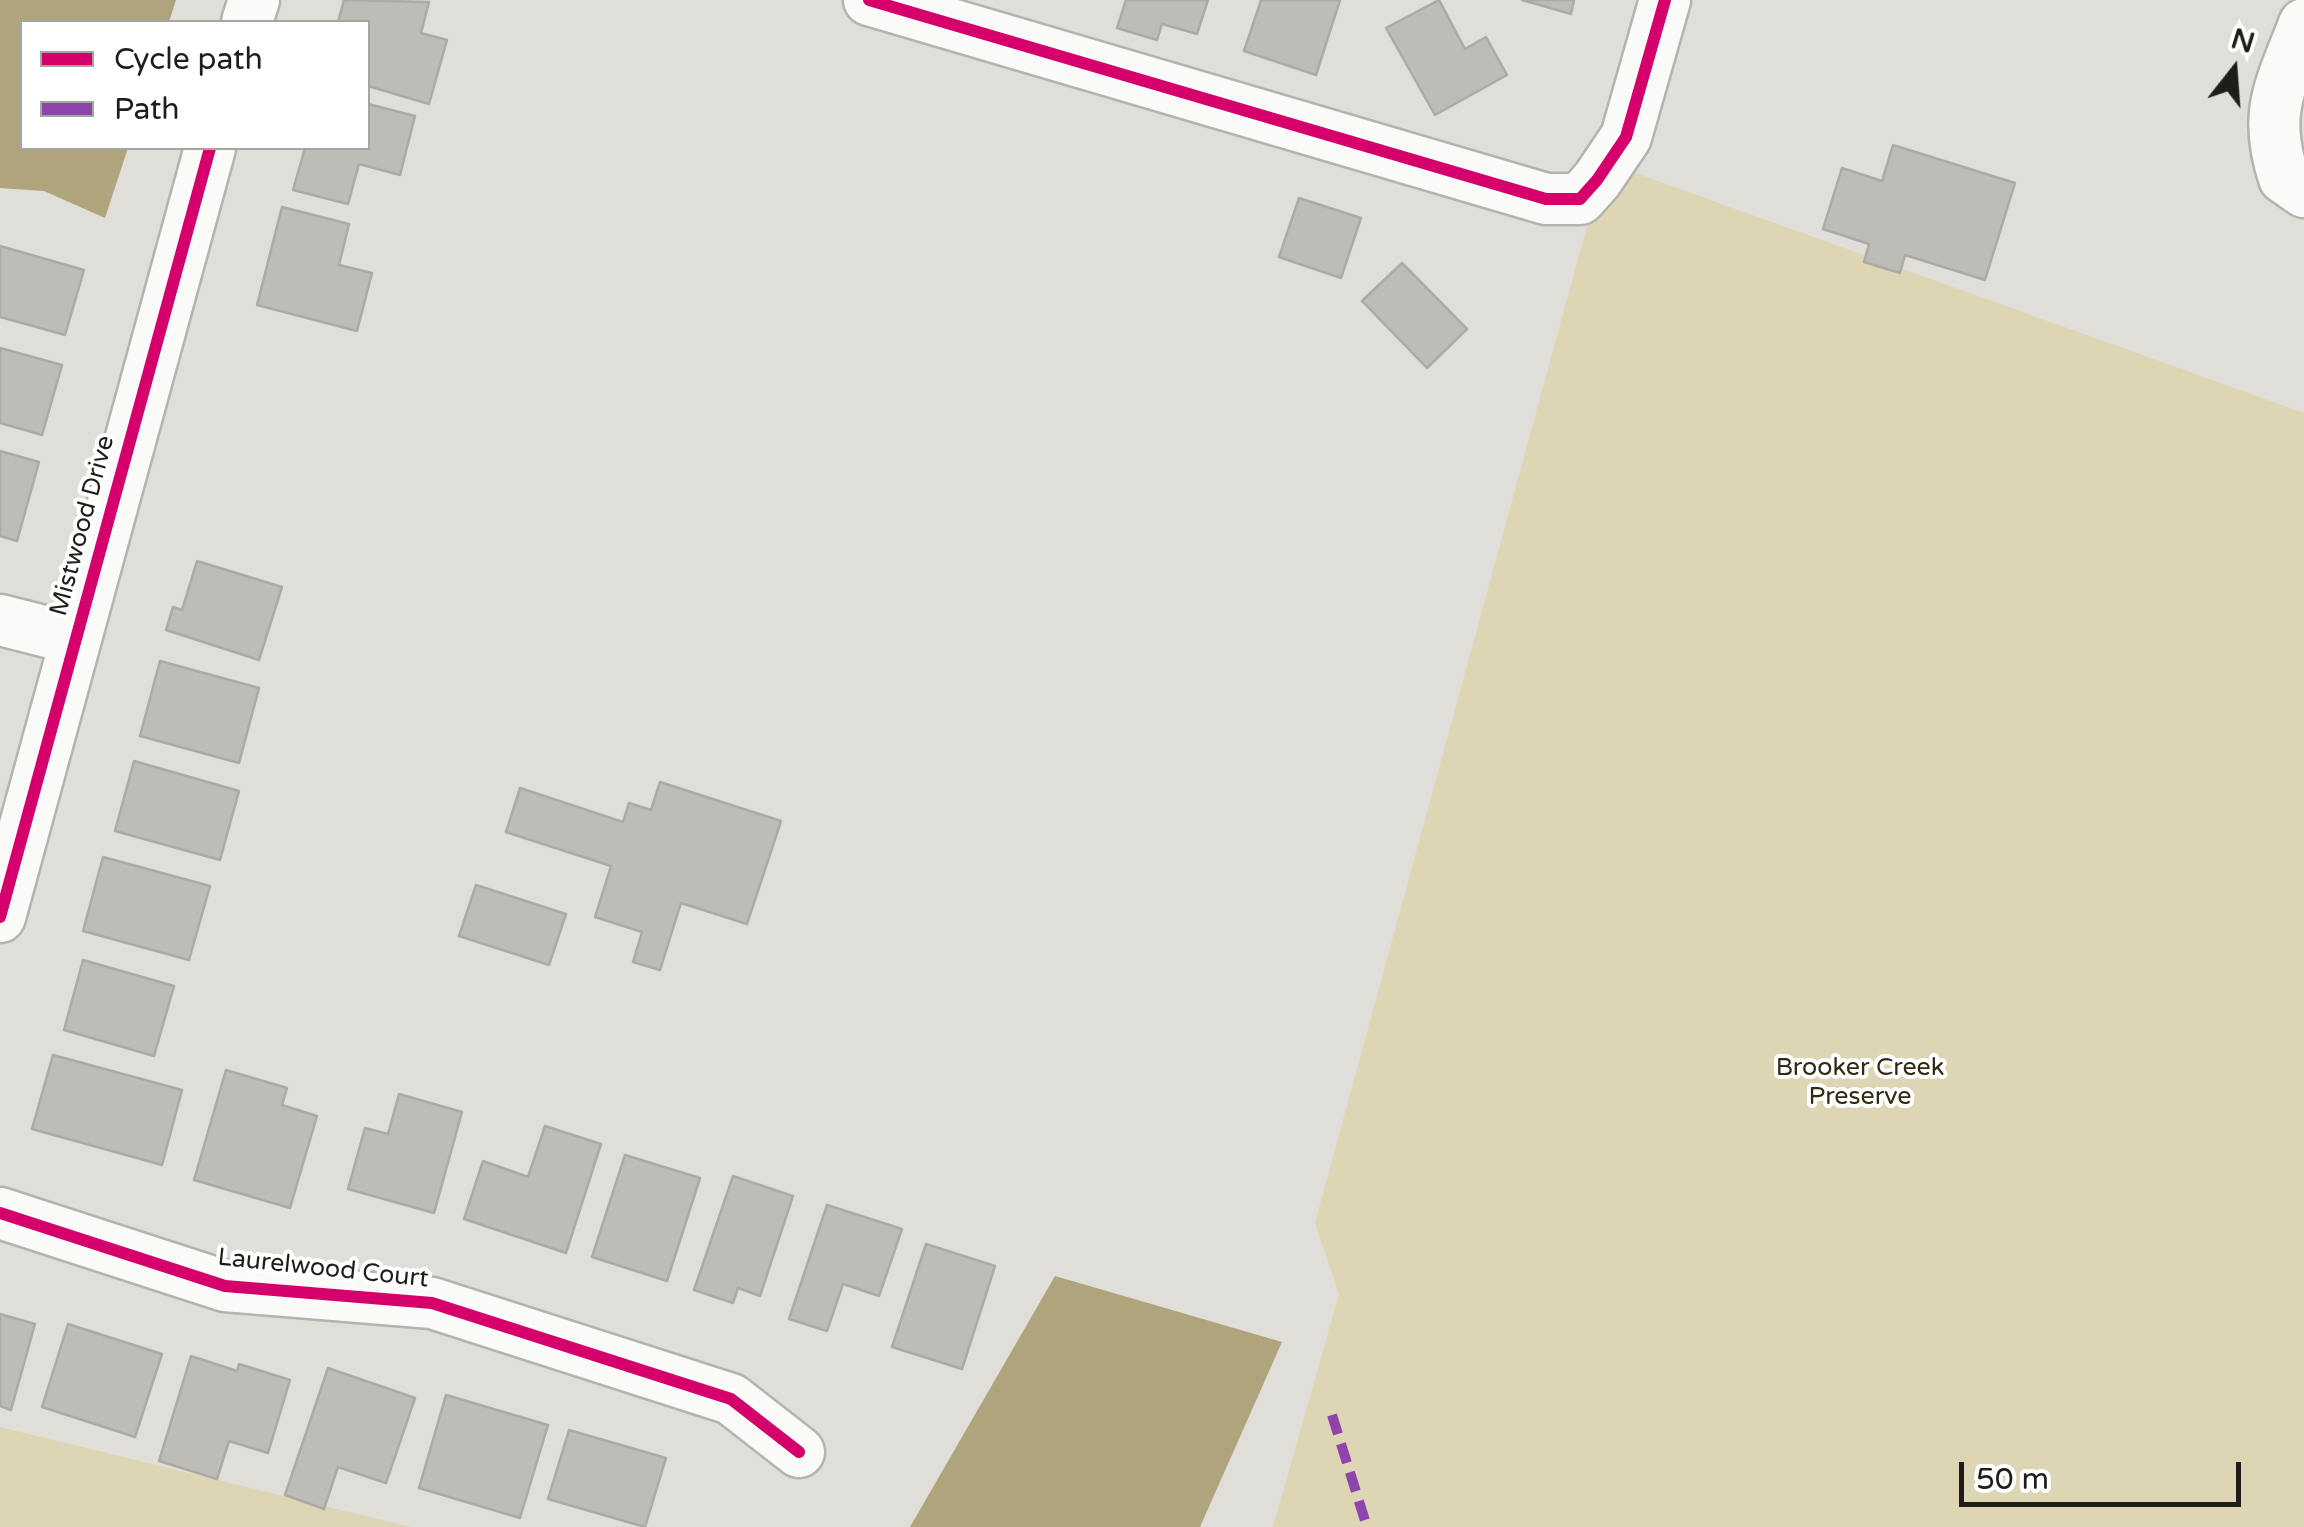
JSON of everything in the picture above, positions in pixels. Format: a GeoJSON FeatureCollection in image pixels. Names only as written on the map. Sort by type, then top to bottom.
{"type":"FeatureCollection","features":[{"type":"Feature","properties":{"kind":"street"},"geometry":{"type":"LineString","coordinates":[[869,0],[1546,199],[1580,199],[1598,180],[1626,137],[1666,0]]}},
{"type":"Feature","properties":{"kind":"street"},"geometry":{"type":"LineString","coordinates":[[2304,24],[2278,94],[2271,129],[2284,178],[2304,192]]}},
{"type":"Feature","properties":{"kind":"street","name":"Mistwood Drive"},"geometry":{"type":"LineString","coordinates":[[0,917],[209,150]]}},
{"type":"Feature","properties":{"kind":"street"},"geometry":{"type":"LineString","coordinates":[[0,620],[75,639]]}},
{"type":"Feature","properties":{"kind":"street","name":"Laurelwood Court"},"geometry":{"type":"LineString","coordinates":[[0,1213],[226,1286],[432,1303],[731,1399],[799,1452]]}},
{"type":"Feature","properties":{"kind":"green space","name":"Brooker Creek Preserve"},"geometry":{"type":"Polygon","coordinates":[[[1627,170],[2304,413],[2304,1527],[1273,1527],[1339,1294],[1315,1223],[1590,215],[1627,170]]]}},
{"type":"Feature","properties":{"kind":"green space"},"geometry":{"type":"Polygon","coordinates":[[[0,1427],[411,1527],[0,1527],[0,1427]]]}},
{"type":"Feature","properties":{"kind":"shaded area"},"geometry":{"type":"Polygon","coordinates":[[[0,0],[176,0],[170,20],[20,20],[20,150],[127,150],[105,218],[44,191],[0,188],[0,0]]]}},
{"type":"Feature","properties":{"kind":"shaded area"},"geometry":{"type":"Polygon","coordinates":[[[1055,1276],[1282,1342],[1200,1527],[910,1527],[1055,1276]]]}},
{"type":"Feature","properties":{"kind":"building"},"geometry":{"type":"Polygon","coordinates":[[[344,0],[429,2],[421,33],[447,40],[429,104],[370,87],[370,20],[339,20],[344,0]]]}},
{"type":"Feature","properties":{"kind":"building"},"geometry":{"type":"Polygon","coordinates":[[[1126,0],[1208,0],[1197,34],[1162,24],[1157,40],[1117,28],[1126,0]]]}},
{"type":"Feature","properties":{"kind":"building"},"geometry":{"type":"Polygon","coordinates":[[[1261,0],[1340,0],[1316,75],[1244,51],[1261,0]]]}},
{"type":"Feature","properties":{"kind":"building"},"geometry":{"type":"Polygon","coordinates":[[[1439,0],[1465,49],[1486,37],[1507,75],[1435,115],[1386,28],[1439,0]]]}},
{"type":"Feature","properties":{"kind":"building"},"geometry":{"type":"Polygon","coordinates":[[[1522,0],[1574,0],[1571,14],[1522,0]]]}},
{"type":"Feature","properties":{"kind":"building"},"geometry":{"type":"Polygon","coordinates":[[[370,105],[415,116],[400,175],[359,164],[348,204],[293,190],[304,150],[370,150],[370,105]]]}},
{"type":"Feature","properties":{"kind":"building"},"geometry":{"type":"Polygon","coordinates":[[[1893,145],[2015,183],[1985,280],[1905,255],[1900,273],[1864,262],[1869,244],[1823,229],[1842,168],[1882,181],[1893,145]]]}},
{"type":"Feature","properties":{"kind":"building"},"geometry":{"type":"Polygon","coordinates":[[[1299,198],[1361,218],[1341,278],[1279,257],[1299,198]]]}},
{"type":"Feature","properties":{"kind":"building"},"geometry":{"type":"Polygon","coordinates":[[[282,207],[349,224],[339,265],[372,273],[357,331],[257,305],[282,207]]]}},
{"type":"Feature","properties":{"kind":"building"},"geometry":{"type":"Polygon","coordinates":[[[0,246],[84,270],[65,335],[0,317],[0,246]]]}},
{"type":"Feature","properties":{"kind":"building"},"geometry":{"type":"Polygon","coordinates":[[[1402,263],[1467,329],[1427,368],[1362,301],[1402,263]]]}},
{"type":"Feature","properties":{"kind":"building"},"geometry":{"type":"Polygon","coordinates":[[[0,348],[62,365],[42,435],[0,423],[0,348]]]}},
{"type":"Feature","properties":{"kind":"building"},"geometry":{"type":"Polygon","coordinates":[[[0,451],[39,462],[17,541],[0,536],[0,451]]]}},
{"type":"Feature","properties":{"kind":"building"},"geometry":{"type":"Polygon","coordinates":[[[197,561],[282,587],[259,660],[166,630],[173,607],[182,610],[197,561]]]}},
{"type":"Feature","properties":{"kind":"building"},"geometry":{"type":"Polygon","coordinates":[[[160,661],[259,688],[239,763],[140,736],[160,661]]]}},
{"type":"Feature","properties":{"kind":"building"},"geometry":{"type":"Polygon","coordinates":[[[134,761],[239,791],[220,860],[115,831],[134,761]]]}},
{"type":"Feature","properties":{"kind":"building"},"geometry":{"type":"Polygon","coordinates":[[[660,782],[781,821],[747,924],[681,903],[660,970],[633,962],[642,932],[595,917],[611,866],[506,832],[520,788],[623,822],[629,803],[651,810],[660,782]]]}},
{"type":"Feature","properties":{"kind":"building"},"geometry":{"type":"Polygon","coordinates":[[[103,857],[210,886],[189,960],[83,931],[103,857]]]}},
{"type":"Feature","properties":{"kind":"building"},"geometry":{"type":"Polygon","coordinates":[[[476,885],[566,914],[549,965],[459,936],[476,885]]]}},
{"type":"Feature","properties":{"kind":"building"},"geometry":{"type":"Polygon","coordinates":[[[83,960],[174,986],[154,1056],[64,1030],[83,960]]]}},
{"type":"Feature","properties":{"kind":"building"},"geometry":{"type":"Polygon","coordinates":[[[53,1055],[182,1090],[162,1165],[32,1129],[53,1055]]]}},
{"type":"Feature","properties":{"kind":"building"},"geometry":{"type":"Polygon","coordinates":[[[226,1070],[287,1088],[282,1105],[317,1116],[290,1208],[194,1180],[226,1070]]]}},
{"type":"Feature","properties":{"kind":"building"},"geometry":{"type":"Polygon","coordinates":[[[399,1094],[462,1112],[434,1213],[348,1189],[365,1128],[388,1134],[399,1094]]]}},
{"type":"Feature","properties":{"kind":"building"},"geometry":{"type":"Polygon","coordinates":[[[545,1126],[601,1144],[566,1253],[464,1219],[483,1161],[528,1177],[545,1126]]]}},
{"type":"Feature","properties":{"kind":"building"},"geometry":{"type":"Polygon","coordinates":[[[625,1155],[700,1178],[667,1281],[592,1257],[625,1155]]]}},
{"type":"Feature","properties":{"kind":"building"},"geometry":{"type":"Polygon","coordinates":[[[733,1176],[793,1196],[760,1296],[738,1288],[733,1303],[694,1290],[733,1176]]]}},
{"type":"Feature","properties":{"kind":"building"},"geometry":{"type":"Polygon","coordinates":[[[827,1205],[902,1229],[879,1296],[843,1284],[827,1331],[789,1319],[827,1205]]]}},
{"type":"Feature","properties":{"kind":"building"},"geometry":{"type":"Polygon","coordinates":[[[926,1244],[995,1266],[962,1369],[892,1347],[926,1244]]]}},
{"type":"Feature","properties":{"kind":"building"},"geometry":{"type":"Polygon","coordinates":[[[0,1314],[35,1324],[11,1410],[0,1406],[0,1314]]]}},
{"type":"Feature","properties":{"kind":"building"},"geometry":{"type":"Polygon","coordinates":[[[68,1324],[162,1354],[135,1437],[42,1407],[68,1324]]]}},
{"type":"Feature","properties":{"kind":"building"},"geometry":{"type":"Polygon","coordinates":[[[191,1356],[237,1371],[239,1364],[290,1380],[268,1453],[229,1441],[217,1479],[159,1461],[191,1356]]]}},
{"type":"Feature","properties":{"kind":"building"},"geometry":{"type":"Polygon","coordinates":[[[328,1368],[415,1398],[386,1483],[338,1467],[324,1509],[285,1495],[328,1368]]]}},
{"type":"Feature","properties":{"kind":"building"},"geometry":{"type":"Polygon","coordinates":[[[446,1395],[548,1425],[520,1518],[419,1488],[446,1395]]]}},
{"type":"Feature","properties":{"kind":"building"},"geometry":{"type":"Polygon","coordinates":[[[569,1430],[666,1458],[645,1527],[548,1499],[569,1430]]]}},
{"type":"Feature","properties":{"kind":"marked path"},"geometry":{"type":"LineString","coordinates":[[1332,1415],[1367,1527]]}},
{"type":"Feature","properties":{"kind":"cycle path"},"geometry":{"type":"LineString","coordinates":[[869,0],[1546,199],[1580,199],[1626,137],[1665,0]]}},
{"type":"Feature","properties":{"kind":"cycle path"},"geometry":{"type":"LineString","coordinates":[[0,917],[209,150]]}},
{"type":"Feature","properties":{"kind":"cycle path"},"geometry":{"type":"LineString","coordinates":[[0,1213],[225,1286],[432,1303],[731,1399],[799,1452]]}}]}
